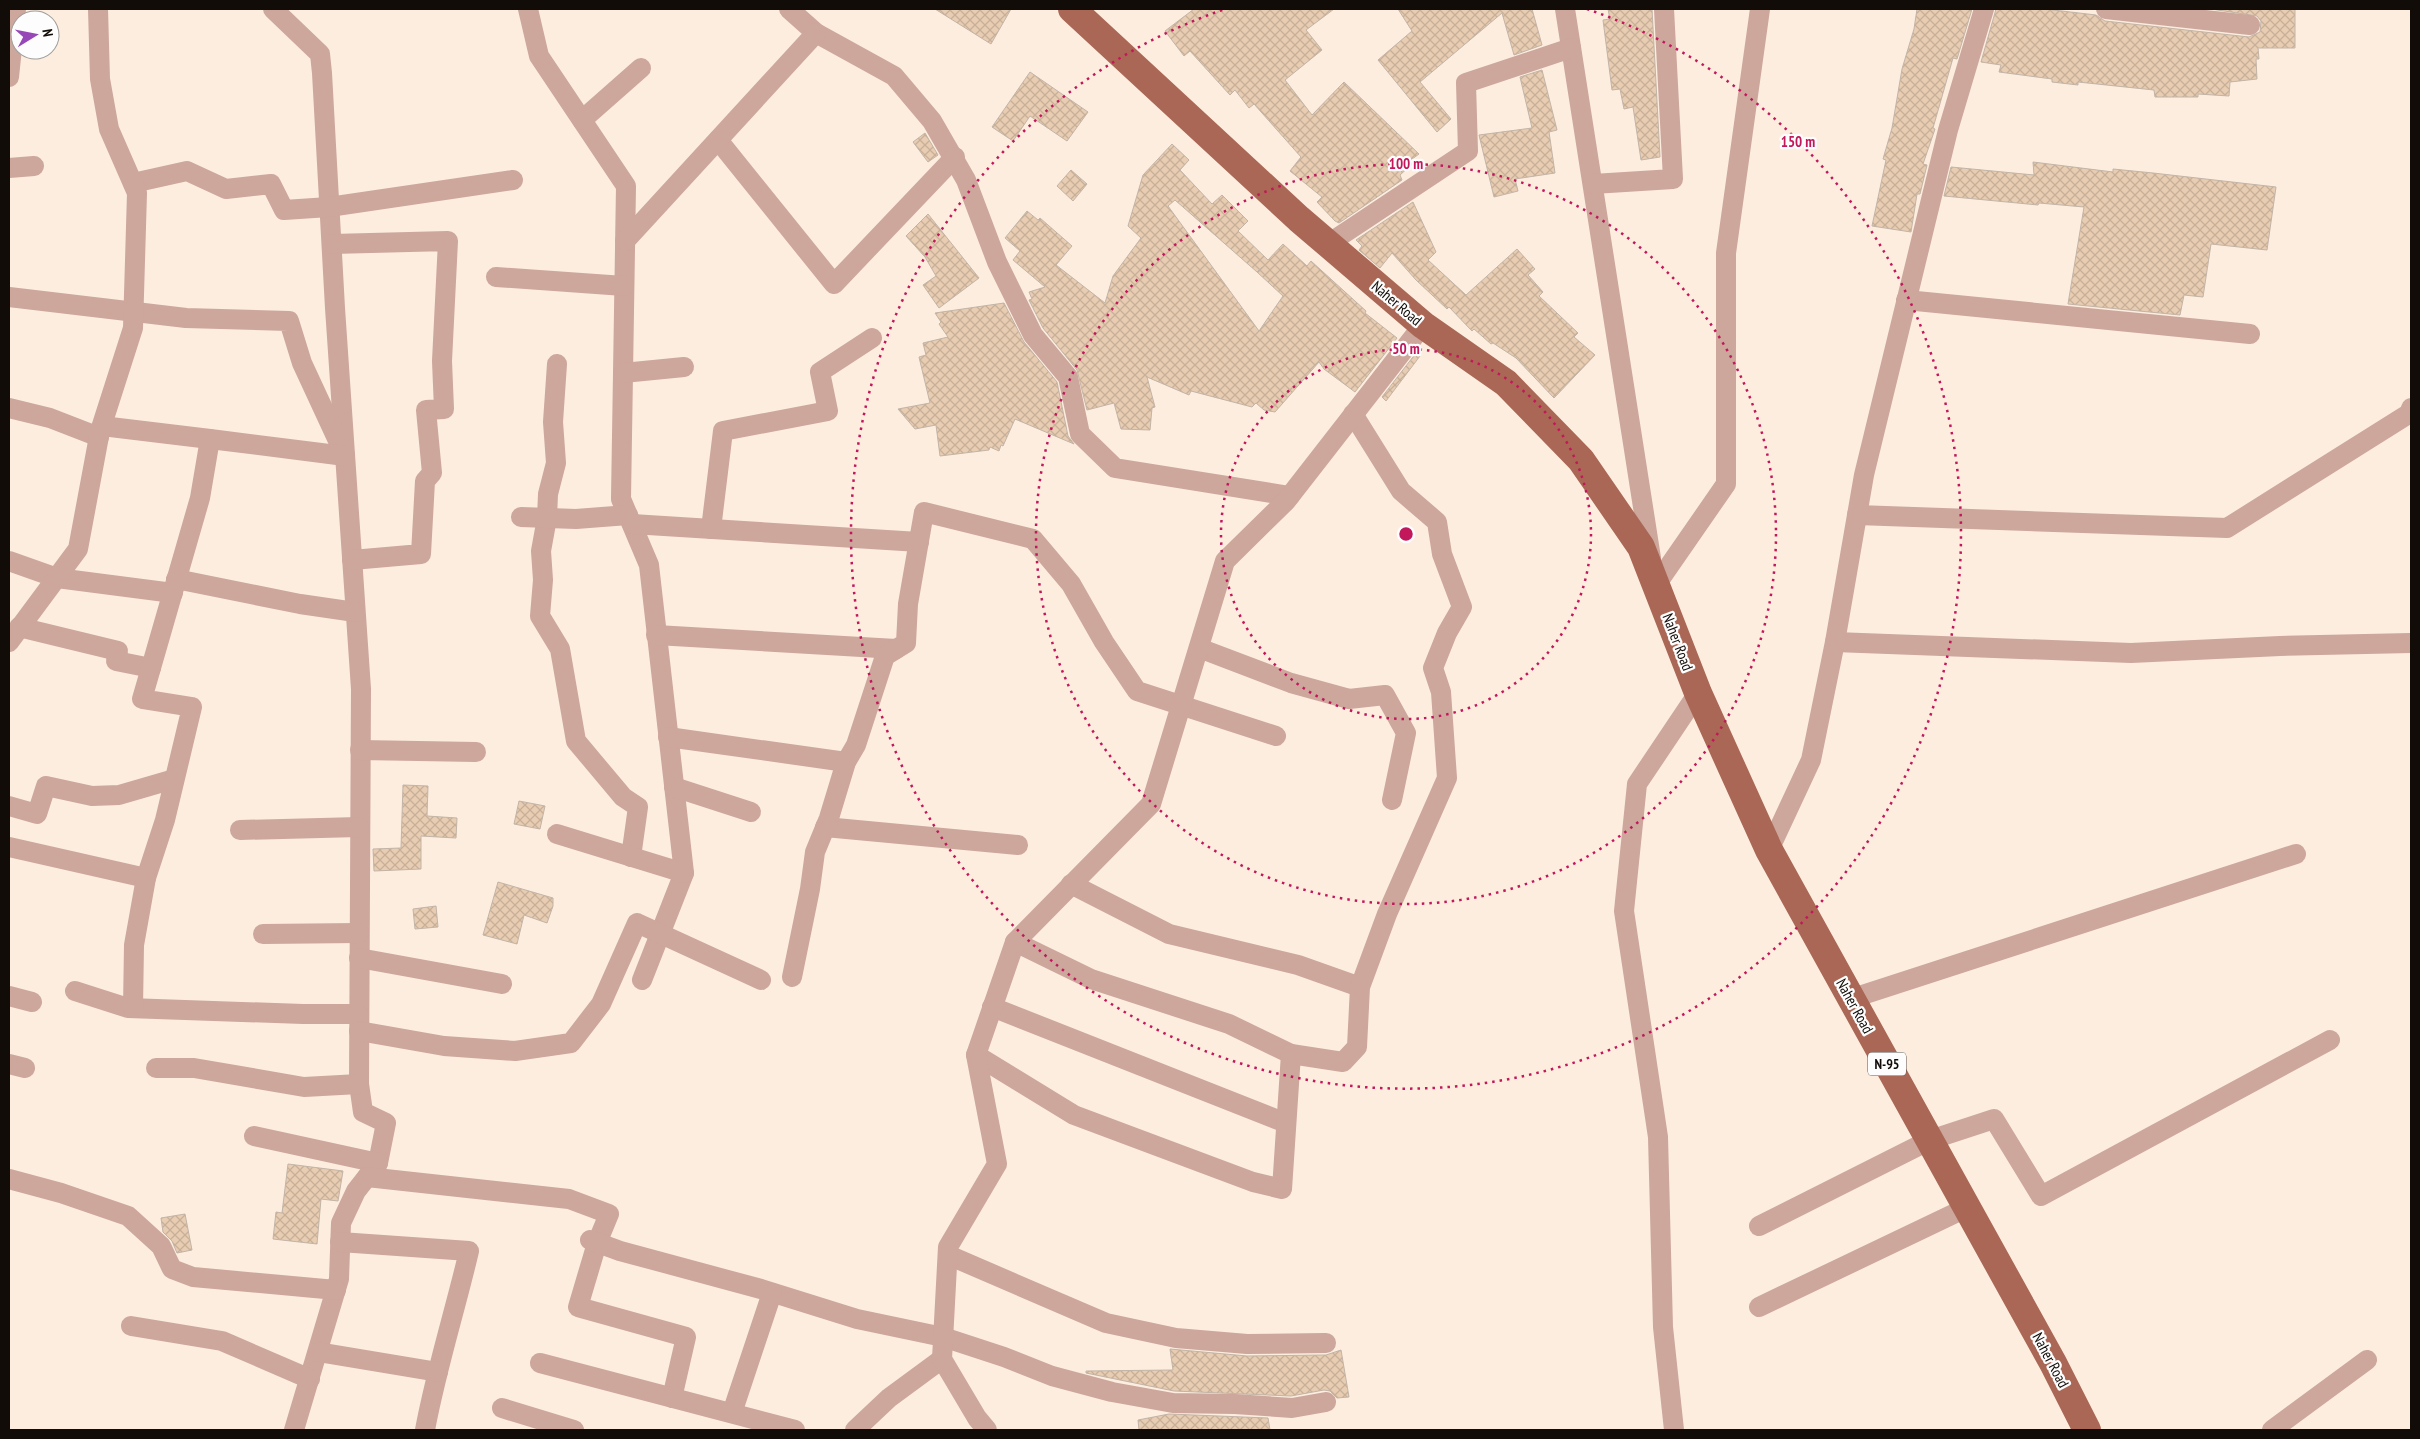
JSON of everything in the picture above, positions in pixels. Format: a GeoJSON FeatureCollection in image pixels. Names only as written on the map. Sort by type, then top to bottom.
{"type":"FeatureCollection","features":[{"type":"Feature","properties":{"kind":"main road","name":"Naher Road"},"geometry":{"type":"LineString","coordinates":[[1072,9],[1150,83],[1328,244],[1423,325],[1506,384],[1581,460],[1641,547],[1698,693],[1769,850],[2053,1363],[2087,1430]]}},
{"type":"Feature","properties":{"kind":"street"},"geometry":{"type":"LineString","coordinates":[[9,78],[16,9]]}},
{"type":"Feature","properties":{"kind":"street"},"geometry":{"type":"LineString","coordinates":[[98,9],[100,79],[109,129],[137,193],[133,328],[100,432],[78,549],[12,634],[118,651],[116,661],[151,668]]}},
{"type":"Feature","properties":{"kind":"street"},"geometry":{"type":"LineString","coordinates":[[273,9],[320,54],[361,689],[359,1084],[363,1112],[386,1123],[372,1170],[356,1191],[341,1223],[339,1279],[294,1430]]}},
{"type":"Feature","properties":{"kind":"street"},"geometry":{"type":"LineString","coordinates":[[528,9],[539,56],[626,186],[621,499],[649,565],[684,873],[642,980]]}},
{"type":"Feature","properties":{"kind":"street"},"geometry":{"type":"LineString","coordinates":[[789,9],[816,33],[894,76],[932,121],[955,156],[997,262],[1033,335],[1068,376],[1080,434],[1115,468],[1290,496]]}},
{"type":"Feature","properties":{"kind":"street"},"geometry":{"type":"LineString","coordinates":[[1565,9],[1656,585]]}},
{"type":"Feature","properties":{"kind":"street"},"geometry":{"type":"LineString","coordinates":[[1593,184],[1673,179],[1664,9]]}},
{"type":"Feature","properties":{"kind":"street"},"geometry":{"type":"LineString","coordinates":[[1656,585],[1726,484],[1726,253],[1760,9]]}},
{"type":"Feature","properties":{"kind":"street"},"geometry":{"type":"LineString","coordinates":[[1769,850],[1811,760],[1835,642],[1864,475],[1948,130],[1984,9]]}},
{"type":"Feature","properties":{"kind":"street"},"geometry":{"type":"LineString","coordinates":[[2106,9],[2250,25]]}},
{"type":"Feature","properties":{"kind":"street"},"geometry":{"type":"LineString","coordinates":[[625,241],[816,33]]}},
{"type":"Feature","properties":{"kind":"street"},"geometry":{"type":"LineString","coordinates":[[1328,244],[1468,150],[1466,84],[1571,48]]}},
{"type":"Feature","properties":{"kind":"street"},"geometry":{"type":"LineString","coordinates":[[582,120],[641,68]]}},
{"type":"Feature","properties":{"kind":"street"},"geometry":{"type":"LineString","coordinates":[[718,140],[834,284],[955,156]]}},
{"type":"Feature","properties":{"kind":"street"},"geometry":{"type":"LineString","coordinates":[[9,168],[34,166]]}},
{"type":"Feature","properties":{"kind":"street"},"geometry":{"type":"LineString","coordinates":[[133,183],[188,171],[226,189],[271,184],[284,210],[329,207],[512,180]]}},
{"type":"Feature","properties":{"kind":"street"},"geometry":{"type":"LineString","coordinates":[[332,244],[448,241],[442,361],[444,409],[426,410],[432,473],[425,481],[420,554],[352,560]]}},
{"type":"Feature","properties":{"kind":"street"},"geometry":{"type":"LineString","coordinates":[[496,277],[624,286]]}},
{"type":"Feature","properties":{"kind":"street"},"geometry":{"type":"LineString","coordinates":[[9,297],[76,303],[186,318],[289,321],[302,363],[345,456]]}},
{"type":"Feature","properties":{"kind":"street"},"geometry":{"type":"LineString","coordinates":[[1906,300],[2250,334]]}},
{"type":"Feature","properties":{"kind":"street"},"geometry":{"type":"LineString","coordinates":[[987,1430],[977,1418],[942,1359],[948,1247],[997,1164],[976,1055],[1015,942],[1150,804],[1226,561],[1290,496],[1423,325]]}},
{"type":"Feature","properties":{"kind":"street"},"geometry":{"type":"LineString","coordinates":[[711,529],[724,431],[828,411],[820,372],[872,338]]}},
{"type":"Feature","properties":{"kind":"street"},"geometry":{"type":"LineString","coordinates":[[557,364],[553,422],[556,463],[548,494],[547,518],[541,551],[543,580],[540,616],[560,649],[576,741],[623,797],[638,807],[631,857]]}},
{"type":"Feature","properties":{"kind":"street"},"geometry":{"type":"LineString","coordinates":[[623,373],[684,367]]}},
{"type":"Feature","properties":{"kind":"street"},"geometry":{"type":"LineString","coordinates":[[9,408],[100,432],[210,439],[345,456]]}},
{"type":"Feature","properties":{"kind":"street"},"geometry":{"type":"LineString","coordinates":[[1857,515],[2227,528],[2410,414],[2411,408]]}},
{"type":"Feature","properties":{"kind":"street"},"geometry":{"type":"LineString","coordinates":[[1015,942],[1091,978],[1229,1024],[1291,1054],[1343,1062],[1357,1047],[1360,987],[1387,914],[1447,778],[1441,692],[1434,668],[1447,634],[1462,607],[1442,554],[1437,522],[1402,491],[1353,414]]}},
{"type":"Feature","properties":{"kind":"street"},"geometry":{"type":"LineString","coordinates":[[134,1008],[134,945],[146,878],[164,820],[192,707],[142,699],[200,498],[210,439]]}},
{"type":"Feature","properties":{"kind":"street"},"geometry":{"type":"LineString","coordinates":[[792,977],[810,889],[815,852],[846,762],[856,745],[885,656],[906,643],[908,604],[924,512],[1032,540],[1071,584],[1104,642],[1137,691],[1276,736]]}},
{"type":"Feature","properties":{"kind":"street"},"geometry":{"type":"LineString","coordinates":[[521,517],[630,520],[711,529],[919,542]]}},
{"type":"Feature","properties":{"kind":"street"},"geometry":{"type":"LineString","coordinates":[[9,561],[57,578],[175,586],[355,612]]}},
{"type":"Feature","properties":{"kind":"street"},"geometry":{"type":"LineString","coordinates":[[656,635],[896,649]]}},
{"type":"Feature","properties":{"kind":"street"},"geometry":{"type":"LineString","coordinates":[[1835,642],[2131,653],[2280,646],[2411,643]]}},
{"type":"Feature","properties":{"kind":"street"},"geometry":{"type":"LineString","coordinates":[[1199,648],[1291,683],[1349,699],[1385,695],[1406,733],[1392,800]]}},
{"type":"Feature","properties":{"kind":"street"},"geometry":{"type":"LineString","coordinates":[[1674,1430],[1663,1327],[1658,1137],[1624,911],[1637,784],[1698,693]]}},
{"type":"Feature","properties":{"kind":"street"},"geometry":{"type":"LineString","coordinates":[[668,737],[846,762]]}},
{"type":"Feature","properties":{"kind":"street"},"geometry":{"type":"LineString","coordinates":[[360,750],[476,752]]}},
{"type":"Feature","properties":{"kind":"street"},"geometry":{"type":"LineString","coordinates":[[9,806],[37,814],[46,786],[92,796],[119,795],[174,779]]}},
{"type":"Feature","properties":{"kind":"street"},"geometry":{"type":"LineString","coordinates":[[674,787],[751,812]]}},
{"type":"Feature","properties":{"kind":"street"},"geometry":{"type":"LineString","coordinates":[[240,830],[359,827]]}},
{"type":"Feature","properties":{"kind":"street"},"geometry":{"type":"LineString","coordinates":[[825,827],[1018,845]]}},
{"type":"Feature","properties":{"kind":"street"},"geometry":{"type":"LineString","coordinates":[[557,834],[684,873]]}},
{"type":"Feature","properties":{"kind":"street"},"geometry":{"type":"LineString","coordinates":[[9,846],[146,878]]}},
{"type":"Feature","properties":{"kind":"street"},"geometry":{"type":"LineString","coordinates":[[1850,999],[2296,854]]}},
{"type":"Feature","properties":{"kind":"street"},"geometry":{"type":"LineString","coordinates":[[1071,884],[1169,934],[1298,965],[1360,987]]}},
{"type":"Feature","properties":{"kind":"street"},"geometry":{"type":"LineString","coordinates":[[76,991],[134,1008],[358,1022],[444,1046],[515,1051],[571,1043],[601,1004],[637,923],[762,980]]}},
{"type":"Feature","properties":{"kind":"street"},"geometry":{"type":"LineString","coordinates":[[263,934],[359,933]]}},
{"type":"Feature","properties":{"kind":"street"},"geometry":{"type":"LineString","coordinates":[[359,958],[502,984]]}},
{"type":"Feature","properties":{"kind":"street"},"geometry":{"type":"LineString","coordinates":[[9,996],[32,1002]]}},
{"type":"Feature","properties":{"kind":"street"},"geometry":{"type":"LineString","coordinates":[[992,1006],[1286,1123]]}},
{"type":"Feature","properties":{"kind":"street"},"geometry":{"type":"LineString","coordinates":[[1759,1226],[1930,1140],[1994,1120],[2041,1196],[2330,1040]]}},
{"type":"Feature","properties":{"kind":"street"},"geometry":{"type":"LineString","coordinates":[[976,1055],[1074,1115],[1253,1182],[1282,1189],[1291,1054]]}},
{"type":"Feature","properties":{"kind":"street"},"geometry":{"type":"LineString","coordinates":[[156,1068],[194,1068],[304,1087],[359,1084]]}},
{"type":"Feature","properties":{"kind":"street"},"geometry":{"type":"LineString","coordinates":[[254,1136],[372,1170],[569,1200],[608,1214],[594,1241],[578,1307],[686,1337],[672,1398]]}},
{"type":"Feature","properties":{"kind":"street"},"geometry":{"type":"LineString","coordinates":[[9,1179],[60,1192],[128,1216],[161,1246],[172,1269],[193,1277],[336,1290]]}},
{"type":"Feature","properties":{"kind":"street"},"geometry":{"type":"LineString","coordinates":[[1759,1307],[1966,1208]]}},
{"type":"Feature","properties":{"kind":"street"},"geometry":{"type":"LineString","coordinates":[[594,1241],[857,1319],[943,1337],[1004,1356],[1052,1376],[1112,1392],[1173,1403],[1292,1408],[1326,1402]]}},
{"type":"Feature","properties":{"kind":"street"},"geometry":{"type":"LineString","coordinates":[[340,1242],[469,1251],[424,1430]]}},
{"type":"Feature","properties":{"kind":"street"},"geometry":{"type":"LineString","coordinates":[[948,1256],[1106,1323],[1185,1339],[1247,1344],[1326,1343]]}},
{"type":"Feature","properties":{"kind":"street"},"geometry":{"type":"LineString","coordinates":[[732,1414],[772,1293]]}},
{"type":"Feature","properties":{"kind":"street"},"geometry":{"type":"LineString","coordinates":[[131,1326],[222,1341],[310,1379]]}},
{"type":"Feature","properties":{"kind":"street"},"geometry":{"type":"LineString","coordinates":[[318,1352],[438,1372]]}},
{"type":"Feature","properties":{"kind":"street"},"geometry":{"type":"LineString","coordinates":[[855,1430],[889,1398],[942,1359]]}},
{"type":"Feature","properties":{"kind":"street"},"geometry":{"type":"LineString","coordinates":[[2272,1430],[2367,1360]]}},
{"type":"Feature","properties":{"kind":"street"},"geometry":{"type":"LineString","coordinates":[[540,1363],[795,1430]]}},
{"type":"Feature","properties":{"kind":"street"},"geometry":{"type":"LineString","coordinates":[[502,1408],[574,1430]]}},
{"type":"Feature","properties":{"kind":"building"},"geometry":{"type":"Polygon","coordinates":[[[935,9],[1011,9],[991,44],[935,9]]]}},
{"type":"Feature","properties":{"kind":"building"},"geometry":{"type":"Polygon","coordinates":[[[1194,9],[1334,9],[1306,30],[1322,50],[1285,80],[1312,115],[1344,82],[1419,154],[1408,162],[1411,165],[1400,175],[1402,180],[1339,223],[1335,221],[1317,202],[1322,197],[1290,171],[1301,157],[1254,104],[1249,108],[1235,90],[1230,95],[1190,51],[1184,56],[1165,31],[1194,9]]]}},
{"type":"Feature","properties":{"kind":"building"},"geometry":{"type":"Polygon","coordinates":[[[1398,9],[1532,9],[1542,45],[1514,55],[1502,13],[1420,82],[1451,119],[1437,132],[1378,60],[1412,31],[1398,9]]]}},
{"type":"Feature","properties":{"kind":"building"},"geometry":{"type":"Polygon","coordinates":[[[1608,9],[1652,9],[1660,157],[1641,160],[1633,107],[1624,109],[1620,89],[1612,90],[1603,20],[1610,19],[1608,9]]]}},
{"type":"Feature","properties":{"kind":"building"},"geometry":{"type":"Polygon","coordinates":[[[1917,9],[1972,9],[1957,59],[1953,58],[1933,128],[1935,129],[1923,164],[1927,165],[1920,194],[1917,194],[1911,232],[1872,226],[1886,160],[1883,159],[1892,128],[1902,69],[1914,29],[1917,9]]]}},
{"type":"Feature","properties":{"kind":"building"},"geometry":{"type":"Polygon","coordinates":[[[1996,9],[2045,9],[2096,15],[2105,21],[2249,37],[2260,32],[2261,21],[2257,16],[2211,9],[2295,9],[2295,48],[2258,48],[2259,59],[2256,59],[2257,79],[2230,82],[2229,96],[2198,94],[2198,97],[2155,97],[2154,90],[2078,82],[2078,85],[2052,82],[2052,79],[1999,72],[2001,65],[1981,62],[1996,9]]]}},
{"type":"Feature","properties":{"kind":"building"},"geometry":{"type":"Polygon","coordinates":[[[1542,70],[1557,130],[1549,132],[1555,173],[1515,179],[1518,191],[1494,197],[1479,135],[1532,128],[1520,77],[1542,70]]]}},
{"type":"Feature","properties":{"kind":"building"},"geometry":{"type":"Polygon","coordinates":[[[1030,72],[1088,112],[1067,141],[1030,116],[1013,141],[992,127],[1030,72]]]}},
{"type":"Feature","properties":{"kind":"building"},"geometry":{"type":"Polygon","coordinates":[[[925,133],[938,155],[928,162],[913,142],[925,133]]]}},
{"type":"Feature","properties":{"kind":"building"},"geometry":{"type":"Polygon","coordinates":[[[1172,144],[1189,160],[1180,170],[1212,204],[1222,195],[1248,221],[1238,231],[1268,260],[1283,244],[1307,266],[1311,261],[1366,311],[1365,313],[1397,338],[1355,392],[1324,369],[1319,362],[1275,412],[1264,410],[1256,403],[1252,407],[1191,391],[1189,395],[1147,377],[1155,407],[1152,408],[1150,430],[1121,429],[1114,403],[1087,410],[1077,370],[1043,328],[1029,300],[1032,299],[1029,292],[1045,287],[1013,260],[1020,251],[1005,238],[1027,211],[1038,220],[1040,218],[1072,246],[1056,265],[1105,303],[1113,276],[1141,238],[1128,226],[1143,175],[1172,144]],[[1175,200],[1168,206],[1259,331],[1283,296],[1175,200]]]}},
{"type":"Feature","properties":{"kind":"building"},"geometry":{"type":"Polygon","coordinates":[[[2033,162],[2113,172],[2113,169],[2276,187],[2267,250],[2211,244],[2203,297],[2184,295],[2180,315],[2068,304],[2084,207],[2039,203],[2038,205],[1944,196],[1951,167],[2034,175],[2033,162]]]}},
{"type":"Feature","properties":{"kind":"building"},"geometry":{"type":"Polygon","coordinates":[[[1071,170],[1087,184],[1073,201],[1057,186],[1071,170]]]}},
{"type":"Feature","properties":{"kind":"building"},"geometry":{"type":"Polygon","coordinates":[[[1413,202],[1436,252],[1428,260],[1466,295],[1517,249],[1535,269],[1528,275],[1543,292],[1539,296],[1578,333],[1574,337],[1595,355],[1554,398],[1516,358],[1493,343],[1491,344],[1474,329],[1472,331],[1449,307],[1447,309],[1416,280],[1392,253],[1380,268],[1359,250],[1362,246],[1356,240],[1413,202]]]}},
{"type":"Feature","properties":{"kind":"building"},"geometry":{"type":"Polygon","coordinates":[[[928,214],[979,278],[939,308],[923,285],[936,276],[925,257],[906,236],[928,214]]]}},
{"type":"Feature","properties":{"kind":"building"},"geometry":{"type":"Polygon","coordinates":[[[1004,303],[1024,342],[1057,382],[1068,436],[1074,444],[1015,419],[999,451],[990,447],[989,450],[940,456],[936,425],[915,429],[898,409],[930,403],[919,357],[926,355],[923,343],[948,337],[939,324],[941,322],[935,313],[1004,303]]]}},
{"type":"Feature","properties":{"kind":"building"},"geometry":{"type":"Polygon","coordinates":[[[1416,353],[1420,356],[1386,401],[1382,397],[1416,353]]]}},
{"type":"Feature","properties":{"kind":"building"},"geometry":{"type":"Polygon","coordinates":[[[403,785],[428,786],[427,816],[457,818],[456,838],[421,836],[421,869],[374,871],[373,849],[401,848],[403,785]]]}},
{"type":"Feature","properties":{"kind":"building"},"geometry":{"type":"Polygon","coordinates":[[[519,801],[545,806],[540,829],[514,824],[519,801]]]}},
{"type":"Feature","properties":{"kind":"building"},"geometry":{"type":"Polygon","coordinates":[[[498,882],[553,898],[553,906],[547,923],[524,915],[517,944],[483,935],[498,882]]]}},
{"type":"Feature","properties":{"kind":"building"},"geometry":{"type":"Polygon","coordinates":[[[436,906],[438,927],[415,929],[413,909],[436,906]]]}},
{"type":"Feature","properties":{"kind":"building"},"geometry":{"type":"Polygon","coordinates":[[[288,1164],[343,1171],[338,1201],[321,1199],[317,1244],[273,1239],[276,1212],[282,1213],[288,1164]]]}},
{"type":"Feature","properties":{"kind":"building"},"geometry":{"type":"Polygon","coordinates":[[[185,1214],[192,1250],[177,1253],[172,1241],[163,1232],[161,1218],[185,1214]]]}},
{"type":"Feature","properties":{"kind":"building"},"geometry":{"type":"Polygon","coordinates":[[[1170,1349],[1247,1356],[1326,1355],[1341,1350],[1349,1397],[1337,1398],[1330,1391],[1324,1390],[1291,1396],[1174,1391],[1086,1373],[1086,1371],[1173,1370],[1170,1349]]]}},
{"type":"Feature","properties":{"kind":"building"},"geometry":{"type":"Polygon","coordinates":[[[1169,1414],[1268,1418],[1270,1430],[1139,1430],[1138,1420],[1169,1414]]]}}]}
